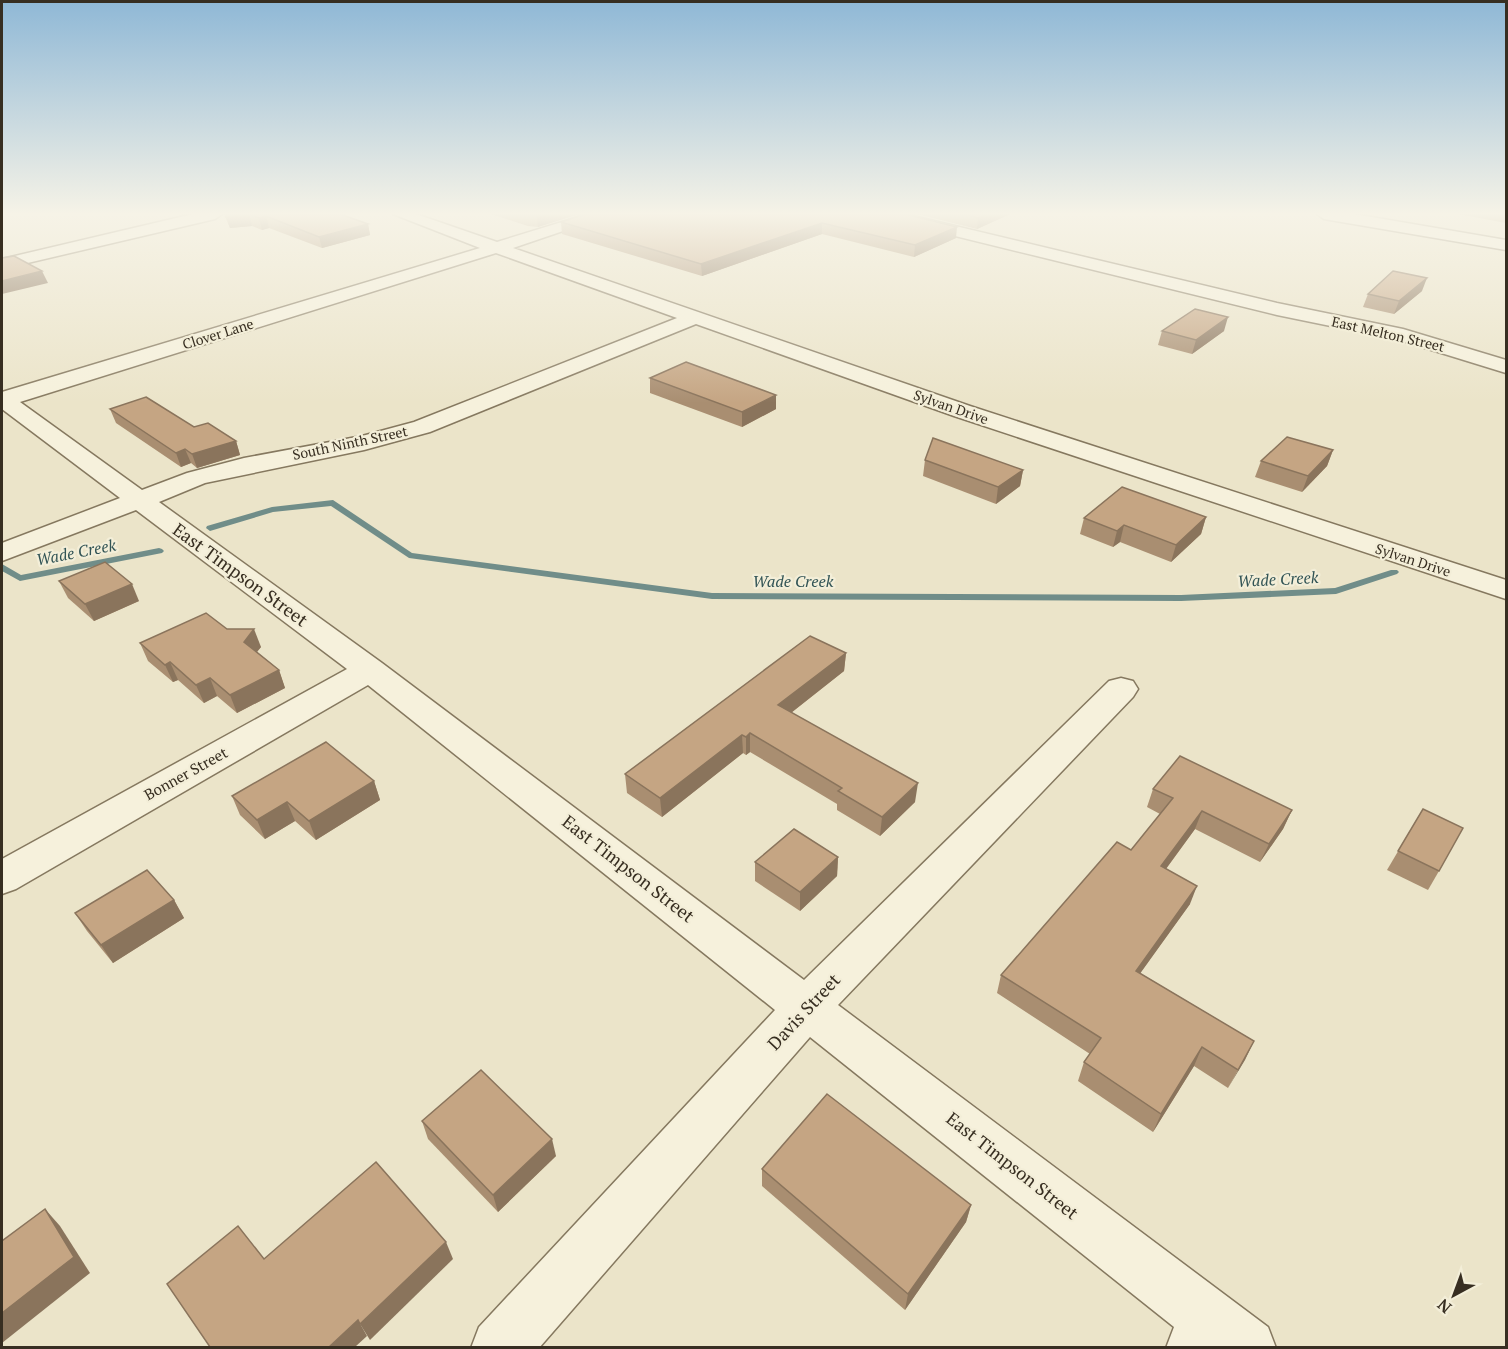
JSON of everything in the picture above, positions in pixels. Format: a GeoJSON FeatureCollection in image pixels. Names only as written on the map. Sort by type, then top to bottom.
{"type":"FeatureCollection","features":[{"type":"Feature","properties":{"kind":"street","name":"Clover Lane"},"geometry":{"type":"LineString","coordinates":[[2,400],[401,277]]}},
{"type":"Feature","properties":{"kind":"street","name":"Sylvan Drive"},"geometry":{"type":"LineString","coordinates":[[581,277],[982,418],[1506,590]]}},
{"type":"Feature","properties":{"kind":"street","name":"East Melton Street"},"geometry":{"type":"LineString","coordinates":[[1143,277],[1271,308],[1403,335],[1506,367]]}},
{"type":"Feature","properties":{"kind":"street","name":"South Ninth Street"},"geometry":{"type":"LineString","coordinates":[[2,553],[221,470],[364,443],[422,427],[694,318]]}},
{"type":"Feature","properties":{"kind":"street","name":"East Timpson Street"},"geometry":{"type":"LineString","coordinates":[[2,400],[370,670],[807,1007],[1217,1338]]}},
{"type":"Feature","properties":{"kind":"street","name":"Bonner Street"},"geometry":{"type":"LineString","coordinates":[[2,878],[370,670]]}},
{"type":"Feature","properties":{"kind":"street","name":"Davis Street"},"geometry":{"type":"LineString","coordinates":[[500,1347],[807,1007],[1121,689]]}},
{"type":"Feature","properties":{"kind":"building"},"geometry":{"type":"Polygon","coordinates":[[[2,277],[18,277],[2,281],[2,277]]]}},
{"type":"Feature","properties":{"kind":"building"},"geometry":{"type":"Polygon","coordinates":[[[1387,277],[1427,278],[1399,301],[1368,294],[1387,277]]]}},
{"type":"Feature","properties":{"kind":"building"},"geometry":{"type":"Polygon","coordinates":[[[1195,309],[1228,317],[1196,340],[1162,331],[1195,309]]]}},
{"type":"Feature","properties":{"kind":"building"},"geometry":{"type":"Polygon","coordinates":[[[686,362],[776,395],[742,412],[650,378],[686,362]]]}},
{"type":"Feature","properties":{"kind":"building"},"geometry":{"type":"Polygon","coordinates":[[[146,397],[194,427],[208,423],[236,441],[192,454],[185,449],[176,453],[110,409],[146,397]]]}},
{"type":"Feature","properties":{"kind":"building"},"geometry":{"type":"Polygon","coordinates":[[[1287,437],[1333,450],[1308,476],[1261,461],[1287,437]]]}},
{"type":"Feature","properties":{"kind":"building"},"geometry":{"type":"Polygon","coordinates":[[[933,438],[1023,470],[998,487],[925,460],[933,438]]]}},
{"type":"Feature","properties":{"kind":"building"},"geometry":{"type":"Polygon","coordinates":[[[1122,487],[1206,517],[1176,545],[1124,525],[1117,531],[1084,518],[1122,487]]]}},
{"type":"Feature","properties":{"kind":"building"},"geometry":{"type":"Polygon","coordinates":[[[105,562],[132,584],[85,604],[59,581],[105,562]]]}},
{"type":"Feature","properties":{"kind":"building"},"geometry":{"type":"Polygon","coordinates":[[[206,613],[227,629],[254,629],[244,642],[279,670],[230,695],[210,678],[196,685],[170,662],[165,665],[140,643],[206,613]]]}},
{"type":"Feature","properties":{"kind":"building"},"geometry":{"type":"Polygon","coordinates":[[[810,636],[846,653],[778,705],[918,783],[882,817],[838,791],[842,788],[750,733],[746,737],[742,735],[660,798],[625,774],[810,636]]]}},
{"type":"Feature","properties":{"kind":"building"},"geometry":{"type":"Polygon","coordinates":[[[326,742],[374,781],[309,821],[287,802],[257,820],[232,796],[326,742]]]}},
{"type":"Feature","properties":{"kind":"building"},"geometry":{"type":"Polygon","coordinates":[[[1180,756],[1292,810],[1269,844],[1202,811],[1161,866],[1197,886],[1136,971],[1254,1041],[1238,1070],[1202,1047],[1161,1114],[1084,1062],[1101,1038],[1001,975],[1117,842],[1131,850],[1173,798],[1153,789],[1180,756]]]}},
{"type":"Feature","properties":{"kind":"building"},"geometry":{"type":"Polygon","coordinates":[[[1423,809],[1463,828],[1439,871],[1398,851],[1423,809]]]}},
{"type":"Feature","properties":{"kind":"building"},"geometry":{"type":"Polygon","coordinates":[[[794,829],[838,857],[800,892],[755,862],[794,829]]]}},
{"type":"Feature","properties":{"kind":"building"},"geometry":{"type":"Polygon","coordinates":[[[147,870],[174,900],[101,945],[75,913],[147,870]]]}},
{"type":"Feature","properties":{"kind":"building"},"geometry":{"type":"Polygon","coordinates":[[[481,1070],[552,1139],[493,1195],[422,1121],[481,1070]]]}},
{"type":"Feature","properties":{"kind":"building"},"geometry":{"type":"Polygon","coordinates":[[[827,1094],[971,1205],[908,1294],[762,1169],[827,1094]]]}},
{"type":"Feature","properties":{"kind":"building"},"geometry":{"type":"Polygon","coordinates":[[[376,1162],[446,1242],[360,1324],[358,1320],[329,1347],[210,1347],[167,1284],[238,1226],[264,1259],[376,1162]]]}},
{"type":"Feature","properties":{"kind":"building"},"geometry":{"type":"Polygon","coordinates":[[[45,1209],[74,1257],[2,1313],[2,1241],[45,1209]]]}},
{"type":"Feature","properties":{"kind":"waterway","name":"Wade Creek"},"geometry":{"type":"LineString","coordinates":[[210,528],[272,510],[333,503],[409,555],[712,596],[1181,598],[1336,591],[1394,572]]}},
{"type":"Feature","properties":{"kind":"waterway","name":"Wade Creek"},"geometry":{"type":"LineString","coordinates":[[2,567],[20,578],[159,551]]}}]}
